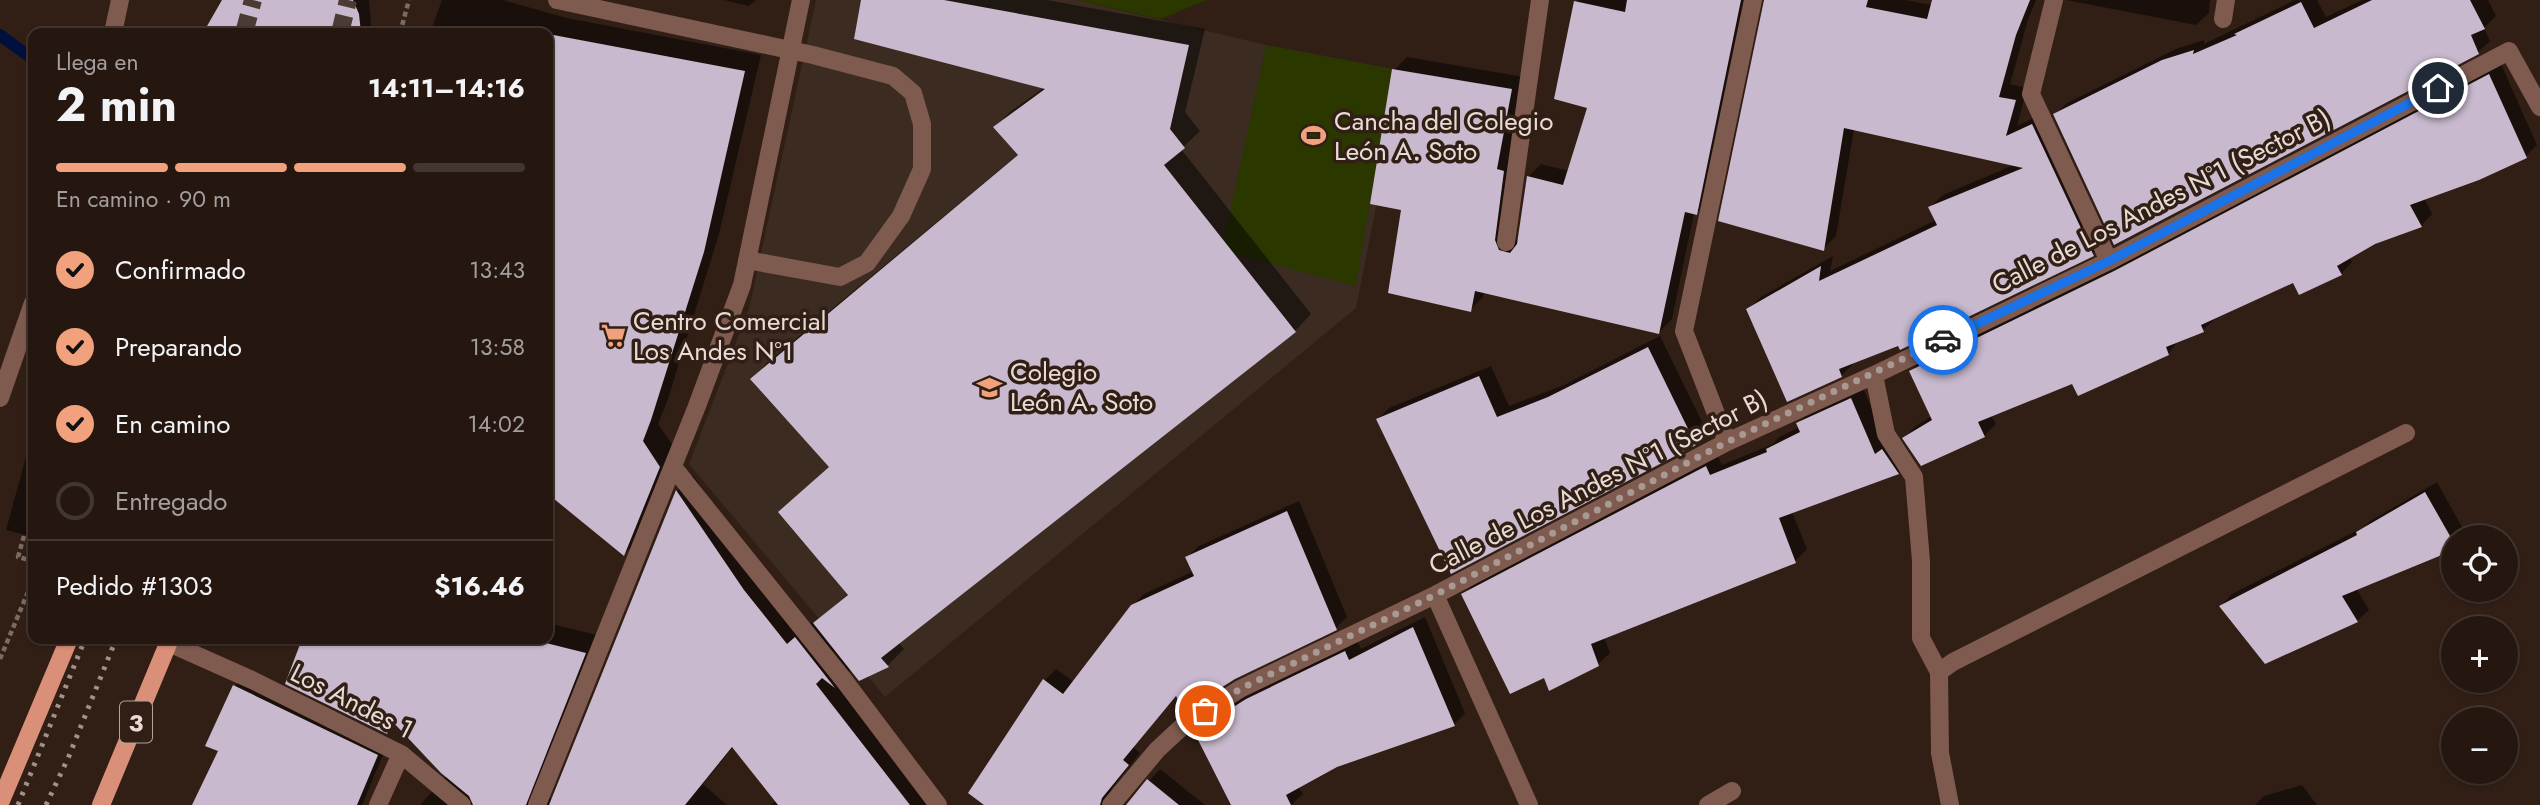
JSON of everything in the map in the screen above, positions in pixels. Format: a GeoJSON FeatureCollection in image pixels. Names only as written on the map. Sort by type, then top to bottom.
{"type":"FeatureCollection","features":[{"type":"Feature","properties":{"kind":"main road"},"geometry":{"type":"LineString","coordinates":[[0,803],[67,644]]}},
{"type":"Feature","properties":{"kind":"main road","name":"3"},"geometry":{"type":"LineString","coordinates":[[101,805],[169,644]]}},
{"type":"Feature","properties":{"kind":"street"},"geometry":{"type":"LineString","coordinates":[[114,28],[120,0]]}},
{"type":"Feature","properties":{"kind":"street"},"geometry":{"type":"LineString","coordinates":[[557,0],[813,55],[893,76],[913,93],[922,124],[922,169],[901,216],[867,263],[840,277],[747,260]]}},
{"type":"Feature","properties":{"kind":"street"},"geometry":{"type":"LineString","coordinates":[[537,805],[673,467],[741,285],[801,0]]}},
{"type":"Feature","properties":{"kind":"street"},"geometry":{"type":"LineString","coordinates":[[1506,242],[1540,0]]}},
{"type":"Feature","properties":{"kind":"street"},"geometry":{"type":"LineString","coordinates":[[1727,442],[1684,331],[1753,0]]}},
{"type":"Feature","properties":{"kind":"street"},"geometry":{"type":"LineString","coordinates":[[2054,0],[2031,94],[2109,261]]}},
{"type":"Feature","properties":{"kind":"street"},"geometry":{"type":"LineString","coordinates":[[2223,19],[2226,0]]}},
{"type":"Feature","properties":{"kind":"street","name":"Calle de Los Andes N°1 (Sector B)"},"geometry":{"type":"LineString","coordinates":[[1111,805],[1157,750],[1185,724],[1224,698],[1435,595],[1727,442],[1874,375],[2109,261],[2509,51],[2540,107]]}},
{"type":"Feature","properties":{"kind":"street"},"geometry":{"type":"LineString","coordinates":[[0,398],[28,317]]}},
{"type":"Feature","properties":{"kind":"street"},"geometry":{"type":"LineString","coordinates":[[1874,375],[1886,434],[1914,477],[1921,561],[1921,638],[1939,672],[1940,753],[1950,805]]}},
{"type":"Feature","properties":{"kind":"street"},"geometry":{"type":"LineString","coordinates":[[1939,672],[1953,662],[2406,433]]}},
{"type":"Feature","properties":{"kind":"street"},"geometry":{"type":"LineString","coordinates":[[673,467],[843,679],[938,805]]}},
{"type":"Feature","properties":{"kind":"street"},"geometry":{"type":"LineString","coordinates":[[1435,595],[1529,805]]}},
{"type":"Feature","properties":{"kind":"street","name":"Los Andes 1"},"geometry":{"type":"LineString","coordinates":[[176,644],[401,754],[462,805]]}},
{"type":"Feature","properties":{"kind":"street"},"geometry":{"type":"LineString","coordinates":[[378,805],[401,754]]}},
{"type":"Feature","properties":{"kind":"street"},"geometry":{"type":"LineString","coordinates":[[1708,805],[1731,791]]}},
{"type":"Feature","properties":{"kind":"path"},"geometry":{"type":"LineString","coordinates":[[401,28],[409,0]]}},
{"type":"Feature","properties":{"kind":"path"},"geometry":{"type":"LineString","coordinates":[[24,536],[18,556],[28,559]]}},
{"type":"Feature","properties":{"kind":"path"},"geometry":{"type":"LineString","coordinates":[[0,659],[28,592]]}},
{"type":"Feature","properties":{"kind":"shaded area","name":"Colegio León A. Soto"},"geometry":{"type":"Polygon","coordinates":[[[816,0],[1077,0],[1266,45],[1403,71],[1356,308],[885,697],[689,464],[749,309],[816,0]]]}},
{"type":"Feature","properties":{"kind":"green space"},"geometry":{"type":"Polygon","coordinates":[[[1077,0],[1207,0],[1160,19],[1077,0]]]}},
{"type":"Feature","properties":{"kind":"green space","name":"Cancha del Colegio León A. Soto"},"geometry":{"type":"Polygon","coordinates":[[[1266,45],[1392,69],[1356,286],[1222,250],[1266,45]]]}},
{"type":"Feature","properties":{"kind":"building"},"geometry":{"type":"Polygon","coordinates":[[[222,0],[353,0],[359,14],[360,28],[206,28],[222,0]]]}},
{"type":"Feature","properties":{"kind":"building"},"geometry":{"type":"Polygon","coordinates":[[[861,0],[944,0],[1189,45],[1170,129],[1185,148],[1164,165],[1296,332],[881,658],[889,667],[859,681],[813,623],[848,595],[778,512],[829,467],[750,379],[1018,155],[993,127],[1045,89],[854,39],[861,0]]]}},
{"type":"Feature","properties":{"kind":"building"},"geometry":{"type":"Polygon","coordinates":[[[1627,0],[1741,0],[1697,215],[1685,212],[1659,334],[1475,291],[1471,312],[1388,293],[1401,210],[1370,204],[1392,69],[1512,89],[1497,169],[1504,171],[1495,240],[1499,250],[1510,253],[1517,244],[1527,176],[1563,185],[1587,108],[1554,99],[1574,1],[1625,12],[1627,0]]]}},
{"type":"Feature","properties":{"kind":"building"},"geometry":{"type":"Polygon","coordinates":[[[1764,0],[1868,0],[1866,7],[1927,19],[1932,0],[2030,0],[2016,35],[1999,97],[2016,100],[2006,136],[2032,124],[2094,256],[1900,350],[1898,346],[1839,369],[1842,377],[1787,402],[1746,309],[1821,266],[1819,281],[1937,225],[1928,207],[2023,168],[1844,128],[1824,251],[1718,221],[1764,0]]]}},
{"type":"Feature","properties":{"kind":"building"},"geometry":{"type":"Polygon","coordinates":[[[2372,0],[2470,0],[2485,29],[2471,35],[2479,54],[2114,245],[2053,114],[2162,60],[2194,50],[2193,54],[2301,2],[2314,28],[2372,0]]]}},
{"type":"Feature","properties":{"kind":"building","name":"Centro Comercial Los Andes N°1"},"geometry":{"type":"Polygon","coordinates":[[[553,35],[745,71],[704,252],[643,441],[660,467],[624,556],[553,498],[553,35]]]}},
{"type":"Feature","properties":{"kind":"building"},"geometry":{"type":"Polygon","coordinates":[[[2489,74],[2527,158],[2479,180],[2410,205],[2422,227],[2375,244],[2337,266],[2342,275],[2299,295],[2293,283],[2201,325],[2204,332],[2166,347],[2169,355],[2078,396],[2072,384],[1978,422],[1985,437],[1921,466],[1902,438],[1932,420],[1909,371],[2114,271],[2489,74]]]}},
{"type":"Feature","properties":{"kind":"building"},"geometry":{"type":"Polygon","coordinates":[[[1648,347],[1696,445],[1451,574],[1376,419],[1479,376],[1497,417],[1548,397],[1648,347]]]}},
{"type":"Feature","properties":{"kind":"building"},"geometry":{"type":"Polygon","coordinates":[[[1851,398],[1875,454],[1882,449],[1899,474],[1779,518],[1796,563],[1591,644],[1599,666],[1549,691],[1544,678],[1510,694],[1461,594],[1706,466],[1710,475],[1767,452],[1766,449],[1800,432],[1796,423],[1851,398]]]}},
{"type":"Feature","properties":{"kind":"building"},"geometry":{"type":"Polygon","coordinates":[[[676,490],[744,590],[787,644],[795,637],[835,688],[822,678],[816,684],[910,805],[778,805],[732,747],[685,805],[549,805],[676,490]]]}},
{"type":"Feature","properties":{"kind":"building"},"geometry":{"type":"Polygon","coordinates":[[[2425,492],[2444,525],[2441,525],[2441,555],[2342,596],[2358,622],[2265,664],[2219,606],[2357,535],[2356,532],[2425,492]]]}},
{"type":"Feature","properties":{"kind":"building"},"geometry":{"type":"Polygon","coordinates":[[[1287,511],[1337,630],[1235,679],[1184,711],[1176,696],[1123,760],[1129,765],[1102,798],[1100,805],[984,805],[968,793],[1043,679],[1063,694],[1131,605],[1194,576],[1185,557],[1287,511]]]}},
{"type":"Feature","properties":{"kind":"building"},"geometry":{"type":"Polygon","coordinates":[[[1413,627],[1455,726],[1337,767],[1286,795],[1291,805],[1231,805],[1194,732],[1246,699],[1345,651],[1349,660],[1413,627]]]}},
{"type":"Feature","properties":{"kind":"building"},"geometry":{"type":"Polygon","coordinates":[[[300,644],[550,644],[586,653],[526,805],[473,805],[469,796],[441,773],[392,721],[387,734],[285,684],[300,644]]]}},
{"type":"Feature","properties":{"kind":"building"},"geometry":{"type":"Polygon","coordinates":[[[233,685],[378,755],[357,805],[192,805],[218,751],[205,746],[233,685]]]}},
{"type":"Feature","properties":{"kind":"building"},"geometry":{"type":"Polygon","coordinates":[[[1147,779],[1179,805],[1126,805],[1147,779]]]}},
{"type":"Feature","properties":{"kind":"waterway"},"geometry":{"type":"LineString","coordinates":[[0,35],[28,55]]}},
{"type":"Feature","properties":{"kind":"tunnel"},"geometry":{"type":"LineString","coordinates":[[245,28],[253,0]]}},
{"type":"Feature","properties":{"kind":"tunnel"},"geometry":{"type":"LineString","coordinates":[[341,28],[348,0]]}},
{"type":"Feature","properties":{"kind":"railway"},"geometry":{"type":"LineString","coordinates":[[18,805],[83,644]]}},
{"type":"Feature","properties":{"kind":"railway"},"geometry":{"type":"LineString","coordinates":[[46,805],[69,756],[114,644]]}},
{"type":"Feature","properties":{"kind":"way so far"},"geometry":{"type":"LineString","coordinates":[[1205,711],[1240,689],[1435,595],[1727,442],[1874,375],[1943,340]]}},
{"type":"Feature","properties":{"kind":"place","name":"Cancha del Colegio León A. Soto"},"geometry":{"type":"Point","coordinates":[1314,136]}},
{"type":"Feature","properties":{"kind":"place","name":"Centro Comercial Los Andes N°1"},"geometry":{"type":"Point","coordinates":[613,336]}},
{"type":"Feature","properties":{"kind":"place","name":"Colegio León A. Soto"},"geometry":{"type":"Point","coordinates":[990,387]}},
{"type":"Feature","properties":{"kind":"route"},"geometry":{"type":"LineString","coordinates":[[1943,340],[2109,261],[2438,88]]}}]}
